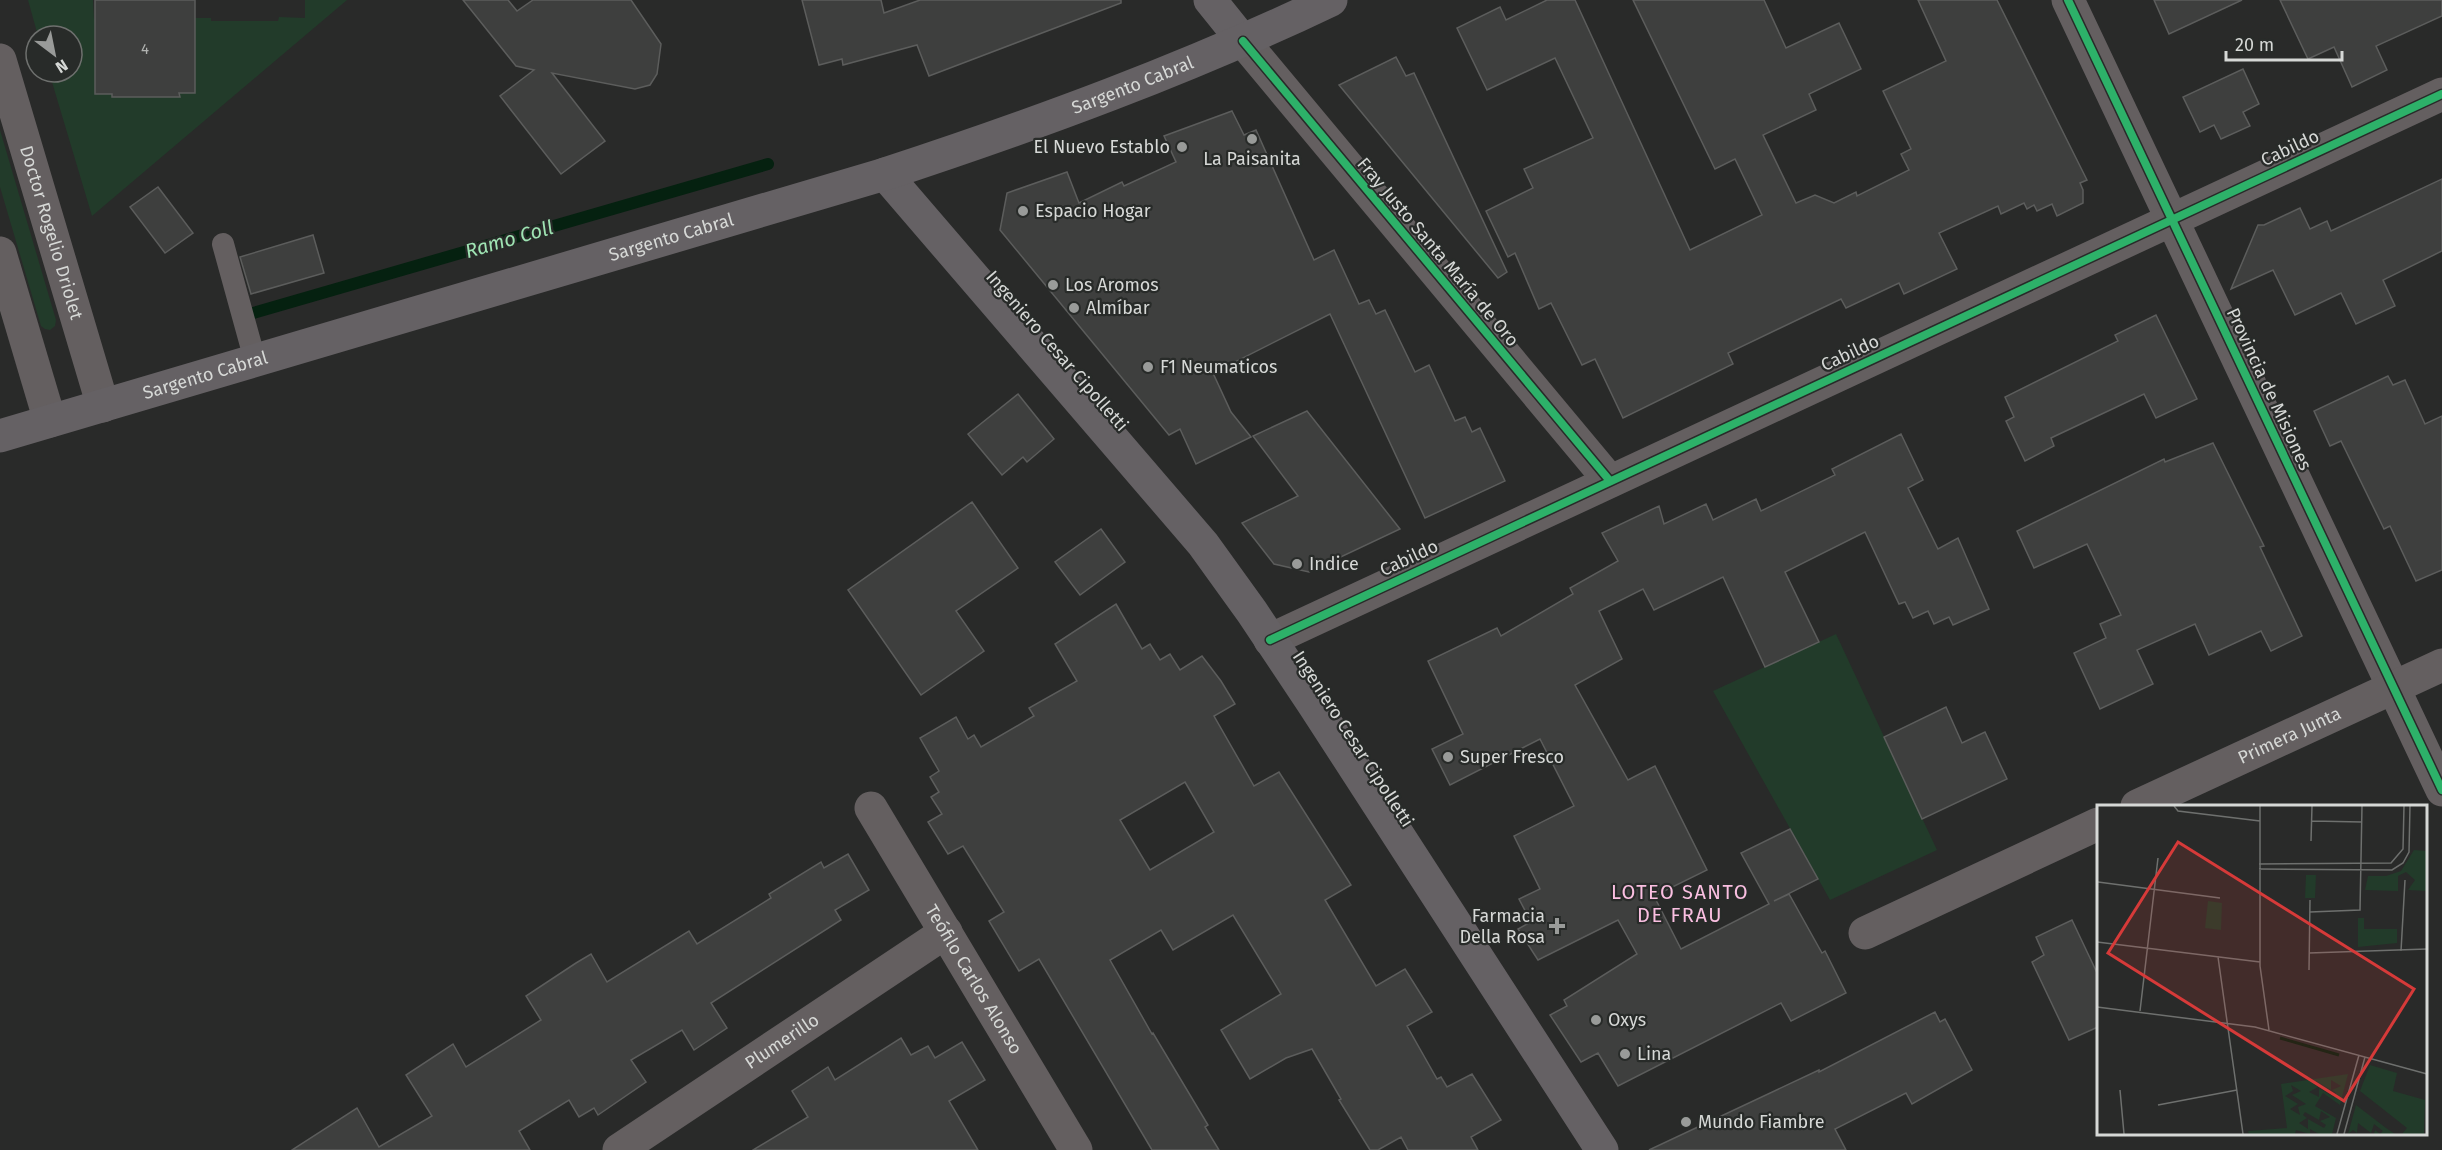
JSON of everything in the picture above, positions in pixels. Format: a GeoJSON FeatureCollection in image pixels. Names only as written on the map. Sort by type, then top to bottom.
{"type":"FeatureCollection","features":[{"type":"Feature","properties":{"kind":"main road","name":"Fray Justo Santa María de Oro"},"geometry":{"type":"LineString","coordinates":[[1210,0],[1243,41]]}},
{"type":"Feature","properties":{"kind":"main road","name":"Sargento Cabral"},"geometry":{"type":"LineString","coordinates":[[0,436],[885,174],[1028,126],[1126,89],[1243,41],[1331,0]]}},
{"type":"Feature","properties":{"kind":"main road","name":"Ingeniero Cesar Cipolletti"},"geometry":{"type":"LineString","coordinates":[[885,174],[1203,544],[1270,640],[1602,1150]]}},
{"type":"Feature","properties":{"kind":"street","name":"Provincia de Misiones"},"geometry":{"type":"LineString","coordinates":[[2068,0],[2442,790]]}},
{"type":"Feature","properties":{"kind":"street","name":"Fray Justo Santa María de Oro"},"geometry":{"type":"LineString","coordinates":[[1243,41],[1610,482]]}},
{"type":"Feature","properties":{"kind":"street","name":"Doctor Rogelio Driolet"},"geometry":{"type":"LineString","coordinates":[[2,73],[104,406]]}},
{"type":"Feature","properties":{"kind":"street","name":"Cabildo"},"geometry":{"type":"LineString","coordinates":[[1270,640],[2442,94]]}},
{"type":"Feature","properties":{"kind":"street"},"geometry":{"type":"LineString","coordinates":[[0,253],[50,421]]}},
{"type":"Feature","properties":{"kind":"street","name":"Primera Junta"},"geometry":{"type":"LineString","coordinates":[[2141,805],[2442,665]]}},
{"type":"Feature","properties":{"kind":"street","name":"Teófilo Carlos Alonso"},"geometry":{"type":"LineString","coordinates":[[871,808],[1076,1150]]}},
{"type":"Feature","properties":{"kind":"street"},"geometry":{"type":"LineString","coordinates":[[1865,933],[2097,824]]}},
{"type":"Feature","properties":{"kind":"street","name":"Plumerillo"},"geometry":{"type":"LineString","coordinates":[[619,1150],[946,932]]}},
{"type":"Feature","properties":{"kind":"lane"},"geometry":{"type":"LineString","coordinates":[[223,244],[255,360]]}},
{"type":"Feature","properties":{"kind":"green space"},"geometry":{"type":"Polygon","coordinates":[[[28,0],[93,0],[94,19],[137,19],[95,56],[95,94],[112,94],[112,97],[180,96],[179,93],[195,93],[195,55],[151,55],[151,18],[278,21],[279,17],[305,18],[305,0],[347,0],[92,216],[53,84],[84,84],[84,24],[35,24],[28,0]]]}},
{"type":"Feature","properties":{"kind":"green space"},"geometry":{"type":"Polygon","coordinates":[[[0,130],[56,320],[55,326],[50,330],[41,326],[0,187],[0,130]]]}},
{"type":"Feature","properties":{"kind":"green space"},"geometry":{"type":"Polygon","coordinates":[[[1836,634],[1937,850],[1830,900],[1713,691],[1836,634]]]}},
{"type":"Feature","properties":{"kind":"building"},"geometry":{"type":"Polygon","coordinates":[[[95,0],[195,0],[195,93],[179,93],[180,97],[112,97],[112,94],[95,94],[95,0]]]}},
{"type":"Feature","properties":{"kind":"building"},"geometry":{"type":"Polygon","coordinates":[[[463,0],[508,0],[517,11],[533,0],[631,0],[661,44],[657,74],[650,85],[635,89],[552,73],[605,141],[561,174],[500,96],[534,70],[516,66],[463,0]]]}},
{"type":"Feature","properties":{"kind":"building"},"geometry":{"type":"Polygon","coordinates":[[[802,0],[881,0],[884,13],[920,0],[1121,0],[1121,3],[929,76],[917,45],[843,65],[842,59],[819,65],[802,0]]]}},
{"type":"Feature","properties":{"kind":"building"},"geometry":{"type":"Polygon","coordinates":[[[1547,0],[1575,0],[1690,250],[1762,215],[1735,159],[1715,169],[1633,0],[1764,0],[1786,48],[1839,23],[1861,69],[1809,94],[1816,110],[1763,135],[1796,203],[1815,195],[1834,203],[1856,192],[1857,196],[1909,170],[1901,154],[1911,149],[1883,91],[1946,61],[1918,0],[1997,0],[2087,180],[2080,183],[2083,190],[2083,203],[2057,216],[2052,204],[2037,211],[2034,205],[2027,209],[2024,203],[2001,214],[1998,206],[1939,233],[1957,269],[1904,294],[1899,283],[1846,308],[1841,299],[1728,353],[1733,364],[1623,418],[1595,359],[1582,365],[1551,303],[1539,309],[1515,253],[1508,257],[1486,211],[1533,188],[1524,169],[1593,138],[1555,58],[1487,90],[1457,28],[1500,7],[1506,20],[1547,0]]]}},
{"type":"Feature","properties":{"kind":"building"},"geometry":{"type":"Polygon","coordinates":[[[2154,0],[2242,0],[2169,34],[2154,0]]]}},
{"type":"Feature","properties":{"kind":"building"},"geometry":{"type":"Polygon","coordinates":[[[2280,0],[2442,0],[2442,16],[2376,46],[2387,70],[2352,87],[2334,47],[2308,59],[2280,0]]]}},
{"type":"Feature","properties":{"kind":"building"},"geometry":{"type":"Polygon","coordinates":[[[1396,57],[1406,76],[1414,73],[1507,272],[1498,278],[1339,85],[1396,57]]]}},
{"type":"Feature","properties":{"kind":"building"},"geometry":{"type":"Polygon","coordinates":[[[2243,69],[2259,104],[2243,112],[2250,126],[2221,139],[2214,125],[2200,132],[2183,97],[2243,69]]]}},
{"type":"Feature","properties":{"kind":"building"},"geometry":{"type":"Polygon","coordinates":[[[1232,111],[1244,135],[1256,130],[1314,260],[1334,250],[1359,304],[1369,300],[1376,314],[1385,310],[1415,372],[1429,365],[1455,421],[1465,417],[1472,432],[1480,428],[1505,481],[1425,518],[1330,314],[1213,373],[1231,412],[1251,437],[1196,464],[1180,429],[1169,435],[1000,230],[1007,193],[1067,172],[1079,203],[1122,182],[1124,186],[1176,162],[1164,136],[1232,111]]]}},
{"type":"Feature","properties":{"kind":"building"},"geometry":{"type":"Polygon","coordinates":[[[2442,179],[2442,251],[2383,280],[2395,306],[2356,324],[2341,293],[2295,315],[2273,270],[2231,289],[2258,225],[2264,225],[2300,208],[2310,229],[2327,221],[2331,231],[2442,179]]]}},
{"type":"Feature","properties":{"kind":"building"},"geometry":{"type":"Polygon","coordinates":[[[158,187],[193,233],[165,253],[130,207],[158,187]]]}},
{"type":"Feature","properties":{"kind":"building"},"geometry":{"type":"Polygon","coordinates":[[[313,235],[324,273],[251,294],[240,257],[313,235]]]}},
{"type":"Feature","properties":{"kind":"building"},"geometry":{"type":"Polygon","coordinates":[[[2156,315],[2197,399],[2156,418],[2144,394],[2051,438],[2054,446],[2025,461],[2006,421],[2014,417],[2005,397],[2118,341],[2115,335],[2156,315]]]}},
{"type":"Feature","properties":{"kind":"building"},"geometry":{"type":"Polygon","coordinates":[[[2388,376],[2393,385],[2405,380],[2425,424],[2442,416],[2442,570],[2416,581],[2390,526],[2384,529],[2341,441],[2330,446],[2314,411],[2388,376]]]}},
{"type":"Feature","properties":{"kind":"building"},"geometry":{"type":"Polygon","coordinates":[[[1018,394],[1054,439],[1027,462],[1023,457],[1002,475],[968,434],[1018,394]]]}},
{"type":"Feature","properties":{"kind":"building"},"geometry":{"type":"Polygon","coordinates":[[[1307,411],[1400,529],[1309,572],[1274,564],[1242,523],[1298,496],[1253,436],[1307,411]]]}},
{"type":"Feature","properties":{"kind":"building"},"geometry":{"type":"Polygon","coordinates":[[[1901,434],[1923,480],[1908,488],[1938,549],[1958,538],[1989,609],[1953,625],[1949,617],[1934,624],[1928,611],[1913,618],[1905,602],[1899,604],[1865,532],[1785,572],[1819,642],[1765,667],[1723,577],[1654,610],[1643,589],[1599,611],[1622,659],[1575,685],[1628,780],[1655,766],[1707,870],[1654,896],[1681,949],[1769,904],[1741,853],[1790,829],[1818,879],[1774,901],[1789,894],[1822,953],[1825,951],[1846,993],[1791,1021],[1781,1003],[1618,1086],[1598,1053],[1581,1062],[1550,1015],[1567,1006],[1564,1000],[1637,954],[1618,920],[1538,960],[1518,929],[1531,922],[1519,899],[1540,889],[1514,836],[1574,806],[1540,739],[1450,785],[1432,749],[1463,734],[1428,661],[1497,628],[1501,636],[1573,594],[1570,588],[1618,561],[1602,533],[1659,506],[1664,524],[1706,504],[1713,520],[1756,499],[1761,511],[1835,475],[1832,469],[1901,434]]]}},
{"type":"Feature","properties":{"kind":"building"},"geometry":{"type":"Polygon","coordinates":[[[2213,443],[2264,546],[2260,547],[2302,636],[2271,651],[2261,631],[2209,655],[2195,624],[2137,650],[2153,684],[2100,709],[2074,653],[2106,638],[2100,624],[2121,615],[2087,544],[2034,568],[2017,531],[2164,459],[2165,462],[2213,443]]]}},
{"type":"Feature","properties":{"kind":"building"},"geometry":{"type":"Polygon","coordinates":[[[972,502],[1018,568],[956,611],[984,651],[921,695],[848,590],[972,502]]]}},
{"type":"Feature","properties":{"kind":"building"},"geometry":{"type":"Polygon","coordinates":[[[1101,529],[1125,562],[1080,595],[1055,562],[1101,529]]]}},
{"type":"Feature","properties":{"kind":"building"},"geometry":{"type":"Polygon","coordinates":[[[1116,604],[1142,649],[1150,644],[1160,660],[1170,654],[1180,670],[1202,656],[1235,704],[1214,716],[1254,786],[1279,772],[1351,885],[1325,900],[1376,986],[1405,969],[1432,1012],[1407,1026],[1437,1079],[1441,1077],[1447,1087],[1472,1074],[1501,1120],[1471,1137],[1478,1150],[1408,1150],[1401,1137],[1378,1150],[1370,1150],[1339,1100],[1341,1099],[1312,1049],[1286,1058],[1250,1079],[1221,1030],[1281,994],[1233,915],[1173,950],[1161,930],[1110,960],[1208,1125],[1205,1127],[1219,1150],[1152,1150],[1039,959],[1019,971],[989,921],[1004,912],[963,846],[948,854],[928,822],[942,814],[931,797],[939,792],[930,777],[939,771],[920,738],[956,717],[968,739],[974,735],[981,747],[1034,716],[1029,708],[1077,681],[1055,644],[1116,604]],[[1185,782],[1120,820],[1150,870],[1214,832],[1185,782]]]}},
{"type":"Feature","properties":{"kind":"building"},"geometry":{"type":"Polygon","coordinates":[[[1946,707],[1962,743],[1985,732],[2007,779],[1922,819],[1884,737],[1946,707]]]}},
{"type":"Feature","properties":{"kind":"building"},"geometry":{"type":"Polygon","coordinates":[[[848,854],[869,890],[835,910],[841,920],[711,1003],[727,1028],[694,1050],[682,1030],[631,1060],[646,1082],[598,1115],[594,1108],[579,1117],[569,1100],[519,1131],[530,1150],[292,1150],[357,1108],[379,1147],[432,1116],[406,1075],[453,1044],[466,1067],[541,1020],[526,996],[576,963],[591,954],[607,982],[689,931],[697,944],[771,898],[769,894],[821,862],[824,868],[848,854]]]}},
{"type":"Feature","properties":{"kind":"building"},"geometry":{"type":"Polygon","coordinates":[[[2072,920],[2097,973],[2097,1027],[2069,1040],[2032,962],[2044,955],[2036,937],[2072,920]]]}},
{"type":"Feature","properties":{"kind":"building"},"geometry":{"type":"Polygon","coordinates":[[[1935,1012],[1940,1022],[1945,1019],[1972,1070],[1912,1104],[1906,1093],[1835,1129],[1846,1150],[1649,1150],[1819,1070],[1819,1072],[1935,1012]]]}},
{"type":"Feature","properties":{"kind":"building"},"geometry":{"type":"Polygon","coordinates":[[[901,1038],[911,1055],[928,1046],[935,1058],[962,1042],[985,1080],[949,1101],[978,1150],[753,1150],[808,1117],[792,1091],[828,1067],[835,1080],[901,1038]]]}},
{"type":"Feature","properties":{"kind":"waterway","name":"Ramo Coll"},"geometry":{"type":"LineString","coordinates":[[250,314],[768,164]]}},
{"type":"Feature","properties":{"kind":"cycle path"},"geometry":{"type":"LineString","coordinates":[[2068,0],[2442,790]]}},
{"type":"Feature","properties":{"kind":"cycle path"},"geometry":{"type":"LineString","coordinates":[[1243,41],[1610,481]]}},
{"type":"Feature","properties":{"kind":"cycle path"},"geometry":{"type":"LineString","coordinates":[[1270,640],[2442,94]]}},
{"type":"Feature","properties":{"kind":"place","name":"La Paisanita"},"geometry":{"type":"Point","coordinates":[1252,139]}},
{"type":"Feature","properties":{"kind":"place","name":"El Nuevo Establo"},"geometry":{"type":"Point","coordinates":[1182,147]}},
{"type":"Feature","properties":{"kind":"place","name":"Espacio Hogar"},"geometry":{"type":"Point","coordinates":[1023,211]}},
{"type":"Feature","properties":{"kind":"place","name":"Los Aromos"},"geometry":{"type":"Point","coordinates":[1053,285]}},
{"type":"Feature","properties":{"kind":"place","name":"Almíbar"},"geometry":{"type":"Point","coordinates":[1074,308]}},
{"type":"Feature","properties":{"kind":"place","name":"F1 Neumaticos"},"geometry":{"type":"Point","coordinates":[1148,367]}},
{"type":"Feature","properties":{"kind":"place","name":"Indice"},"geometry":{"type":"Point","coordinates":[1297,564]}},
{"type":"Feature","properties":{"kind":"place","name":"Super Fresco"},"geometry":{"type":"Point","coordinates":[1448,757]}},
{"type":"Feature","properties":{"kind":"place","name":"Farmacia Della Rosa"},"geometry":{"type":"Point","coordinates":[1557,926]}},
{"type":"Feature","properties":{"kind":"place","name":"Oxys"},"geometry":{"type":"Point","coordinates":[1596,1020]}},
{"type":"Feature","properties":{"kind":"place","name":"Lina"},"geometry":{"type":"Point","coordinates":[1625,1054]}},
{"type":"Feature","properties":{"kind":"place","name":"Mundo Fiambre"},"geometry":{"type":"Point","coordinates":[1686,1122]}},
{"type":"Feature","properties":{"kind":"district","name":"LOTEO SANTO DE FRAU"},"geometry":{"type":"Point","coordinates":[1680,904]}}]}
